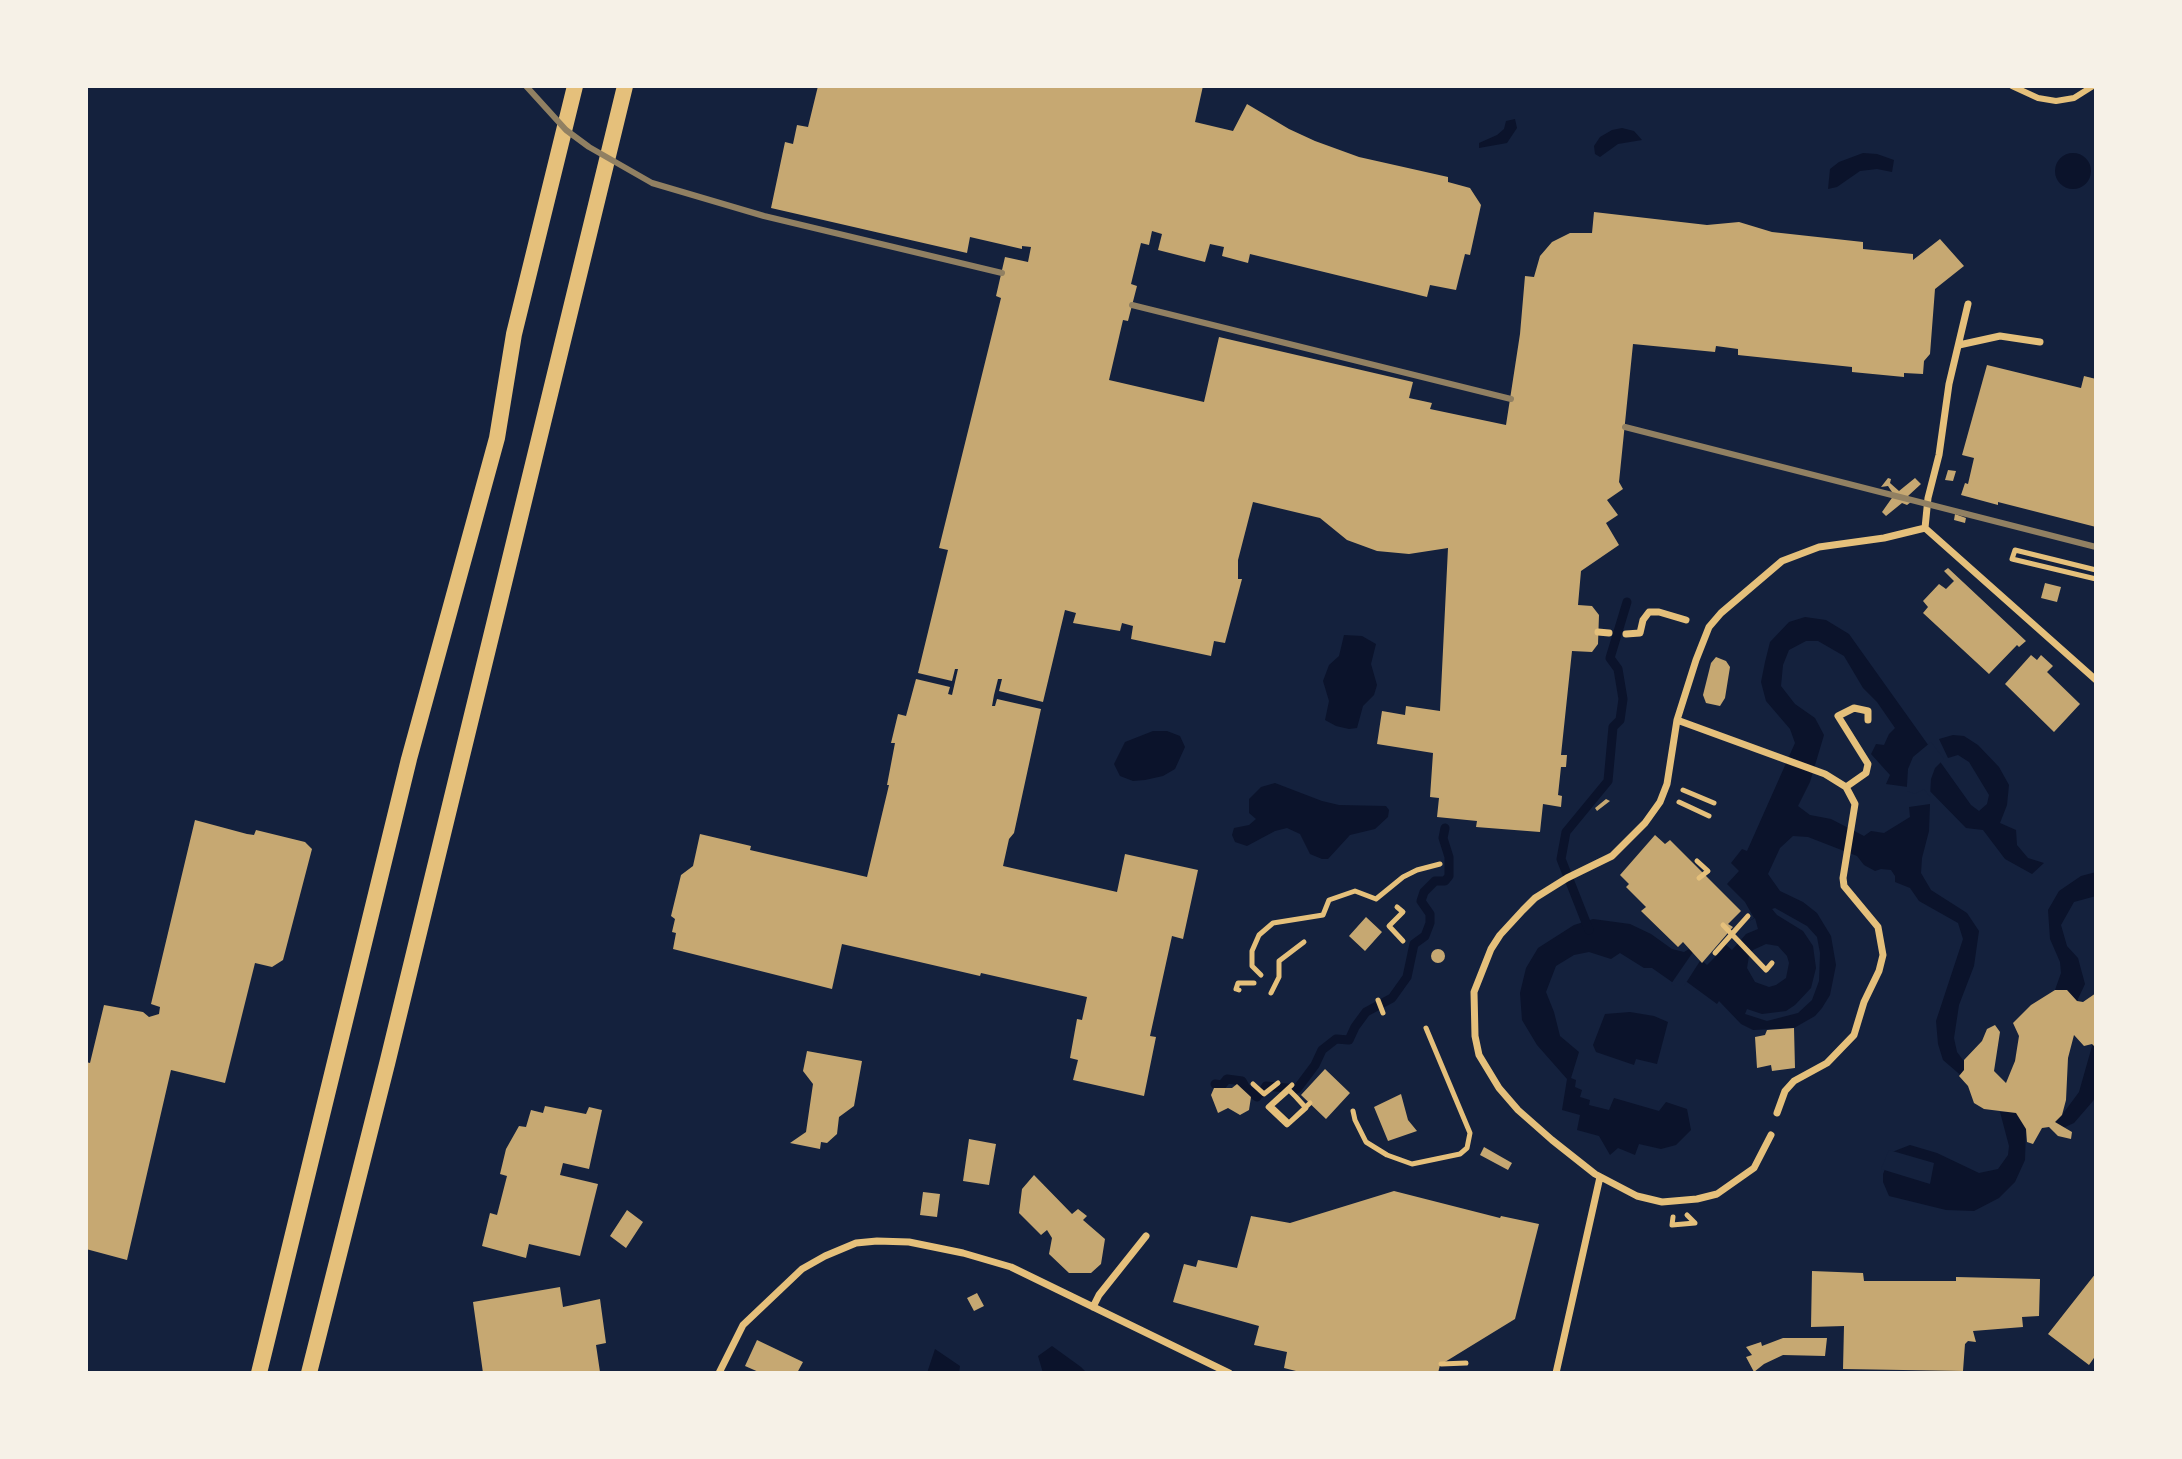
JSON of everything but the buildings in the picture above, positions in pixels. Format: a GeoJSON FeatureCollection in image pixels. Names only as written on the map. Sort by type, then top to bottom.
{"type":"FeatureCollection","features":[{"type":"Feature","properties":{"kind":"main road"},"geometry":{"type":"LineString","coordinates":[[259,1373],[409,759],[497,438],[514,334],[575,86]]}},
{"type":"Feature","properties":{"kind":"main road"},"geometry":{"type":"LineString","coordinates":[[309,1373],[625,86]]}},
{"type":"Feature","properties":{"kind":"street"},"geometry":{"type":"LineString","coordinates":[[1925,528],[1949,384],[1968,304]]}},
{"type":"Feature","properties":{"kind":"street"},"geometry":{"type":"LineString","coordinates":[[1959,345],[2000,336],[2040,342]]}},
{"type":"Feature","properties":{"kind":"street"},"geometry":{"type":"LineString","coordinates":[[1925,528],[2096,680]]}},
{"type":"Feature","properties":{"kind":"street"},"geometry":{"type":"LineString","coordinates":[[1771,1135],[1754,1168],[1717,1194],[1662,1202],[1637,1196],[1600,1177],[1538,1129],[1499,1088],[1479,1055],[1474,992],[1500,935],[1535,898],[1605,861],[1645,823],[1667,784],[1677,720],[1709,627],[1739,595],[1782,561],[1819,547],[1884,538],[1925,528]]}},
{"type":"Feature","properties":{"kind":"street"},"geometry":{"type":"LineString","coordinates":[[1626,634],[1640,633],[1649,612],[1686,620]]}},
{"type":"Feature","properties":{"kind":"street"},"geometry":{"type":"LineString","coordinates":[[1598,632],[1609,633]]}},
{"type":"Feature","properties":{"kind":"street"},"geometry":{"type":"LineString","coordinates":[[1846,787],[1866,773],[1868,764],[1838,716],[1854,708],[1868,711],[1868,720]]}},
{"type":"Feature","properties":{"kind":"street"},"geometry":{"type":"LineString","coordinates":[[1677,720],[1825,774],[1846,787],[1855,804],[1843,864],[1844,886],[1878,927],[1883,955],[1879,971],[1864,1002],[1854,1035],[1827,1063],[1794,1081],[1785,1091],[1777,1113]]}},
{"type":"Feature","properties":{"kind":"street"},"geometry":{"type":"LineString","coordinates":[[1556,1373],[1600,1177]]}},
{"type":"Feature","properties":{"kind":"street"},"geometry":{"type":"LineString","coordinates":[[1093,1307],[1146,1236]]}},
{"type":"Feature","properties":{"kind":"street"},"geometry":{"type":"LineString","coordinates":[[719,1373],[743,1325],[802,1269],[856,1243],[909,1242],[1011,1267],[1229,1373]]}},
{"type":"Feature","properties":{"kind":"lane"},"geometry":{"type":"LineString","coordinates":[[2012,86],[2038,98],[2056,101],[2074,98],[2093,86]]}},
{"type":"Feature","properties":{"kind":"path"},"geometry":{"type":"LineString","coordinates":[[2096,570],[2015,550],[2012,559],[2096,579]]}},
{"type":"Feature","properties":{"kind":"path"},"geometry":{"type":"LineString","coordinates":[[1667,784],[1714,803]]}},
{"type":"Feature","properties":{"kind":"path"},"geometry":{"type":"LineString","coordinates":[[1663,794],[1709,816]]}},
{"type":"Feature","properties":{"kind":"path"},"geometry":{"type":"LineString","coordinates":[[1697,861],[1708,871],[1699,878]]}},
{"type":"Feature","properties":{"kind":"path"},"geometry":{"type":"LineString","coordinates":[[1261,975],[1252,966],[1252,951],[1259,935],[1273,923],[1323,915],[1329,900],[1355,891],[1376,899],[1417,870],[1440,864]]}},
{"type":"Feature","properties":{"kind":"path"},"geometry":{"type":"LineString","coordinates":[[1397,907],[1403,912],[1389,926],[1403,941]]}},
{"type":"Feature","properties":{"kind":"path"},"geometry":{"type":"LineString","coordinates":[[1715,953],[1748,916]]}},
{"type":"Feature","properties":{"kind":"path"},"geometry":{"type":"LineString","coordinates":[[1723,925],[1766,970],[1772,963]]}},
{"type":"Feature","properties":{"kind":"path"},"geometry":{"type":"LineString","coordinates":[[1271,993],[1279,977],[1279,961],[1304,942]]}},
{"type":"Feature","properties":{"kind":"path"},"geometry":{"type":"LineString","coordinates":[[1239,990],[1236,989],[1238,983],[1254,983]]}},
{"type":"Feature","properties":{"kind":"path"},"geometry":{"type":"LineString","coordinates":[[1378,1000],[1383,1013]]}},
{"type":"Feature","properties":{"kind":"path"},"geometry":{"type":"LineString","coordinates":[[1353,1111],[1366,1142],[1387,1155],[1412,1164],[1460,1154],[1467,1148],[1470,1133],[1426,1028]]}},
{"type":"Feature","properties":{"kind":"path"},"geometry":{"type":"LineString","coordinates":[[1253,1084],[1264,1094],[1278,1083]]}},
{"type":"Feature","properties":{"kind":"path"},"geometry":{"type":"LineString","coordinates":[[1292,1085],[1268,1107],[1287,1125],[1308,1104]]}},
{"type":"Feature","properties":{"kind":"path"},"geometry":{"type":"LineString","coordinates":[[1289,1090],[1308,1104],[1289,1123],[1271,1106],[1289,1090]]}},
{"type":"Feature","properties":{"kind":"path"},"geometry":{"type":"LineString","coordinates":[[1441,1364],[1466,1363]]}},
{"type":"Feature","properties":{"kind":"water"},"geometry":{"type":"Polygon","coordinates":[[[1515,119],[1517,128],[1507,143],[1479,148],[1479,143],[1504,129],[1506,121],[1515,119]]]}},
{"type":"Feature","properties":{"kind":"water"},"geometry":{"type":"Polygon","coordinates":[[[1622,128],[1634,131],[1642,140],[1618,144],[1600,157],[1595,154],[1594,146],[1600,137],[1622,128]]]}},
{"type":"Feature","properties":{"kind":"water"},"geometry":{"type":"Polygon","coordinates":[[[1863,153],[1894,160],[1892,172],[1877,169],[1860,171],[1837,187],[1828,189],[1830,169],[1863,153]]]}},
{"type":"Feature","properties":{"kind":"water"},"geometry":{"type":"Polygon","coordinates":[[[2073,153],[2086,158],[2091,171],[2086,184],[2073,189],[2060,184],[2055,171],[2060,158],[2073,153]]]}},
{"type":"Feature","properties":{"kind":"water"},"geometry":{"type":"Polygon","coordinates":[[[1805,617],[1826,620],[1849,634],[1971,805],[1979,811],[1987,804],[1989,795],[1969,762],[1958,755],[1948,758],[1939,739],[1964,736],[1978,745],[1999,767],[2009,785],[2007,805],[2000,823],[2016,830],[2017,845],[2028,858],[2044,863],[2032,874],[2005,859],[1983,830],[1966,828],[1924,785],[1908,787],[1886,784],[1890,775],[1871,754],[1876,744],[1884,745],[1895,728],[1863,688],[1844,656],[1818,641],[1806,641],[1789,650],[1783,665],[1781,686],[1795,704],[1815,718],[1824,735],[1810,782],[1798,806],[1810,815],[1831,819],[1864,836],[1871,831],[1884,833],[1910,817],[1909,807],[1930,804],[1929,831],[1921,873],[1931,890],[1967,913],[1979,931],[1974,966],[1959,1005],[1954,1038],[1957,1052],[1963,1060],[2062,1115],[2079,1092],[2096,1032],[2096,1095],[2093,1101],[2074,1123],[2063,1128],[2017,1114],[2026,1129],[2025,1160],[2015,1182],[1999,1198],[1974,1211],[1946,1210],[1889,1196],[1883,1182],[1892,1152],[1910,1145],[1937,1153],[1979,1173],[1998,1169],[2008,1155],[2009,1146],[2000,1112],[2013,1112],[1978,1090],[1943,1060],[1936,1021],[1963,939],[1958,923],[1919,901],[1910,888],[1895,882],[1891,870],[1875,871],[1864,865],[1857,856],[1808,837],[1793,836],[1780,848],[1768,874],[1780,891],[1817,913],[1831,936],[1836,965],[1830,995],[1822,1008],[1815,1016],[1794,1028],[1753,1030],[1741,1024],[1719,1001],[1717,1004],[1687,982],[1672,982],[1652,968],[1644,968],[1620,953],[1611,959],[1589,952],[1574,955],[1556,966],[1546,992],[1560,1036],[1579,1052],[1571,1078],[1576,1080],[1575,1087],[1582,1090],[1580,1097],[1590,1100],[1589,1105],[1609,1110],[1614,1098],[1659,1111],[1666,1102],[1687,1109],[1691,1130],[1676,1145],[1661,1149],[1639,1144],[1635,1155],[1618,1148],[1610,1155],[1599,1136],[1577,1130],[1580,1115],[1562,1110],[1567,1079],[1537,1045],[1522,1020],[1520,993],[1526,968],[1538,948],[1574,925],[1593,919],[1630,924],[1672,949],[1684,952],[1689,949],[1707,965],[1722,950],[1729,935],[1754,918],[1745,902],[1727,884],[1739,871],[1731,863],[1742,849],[1747,851],[1795,743],[1790,729],[1766,701],[1761,682],[1770,642],[1789,622],[1805,617]],[[1772,909],[1777,915],[1803,931],[1813,946],[1816,968],[1811,988],[1786,1011],[1762,1014],[1747,1009],[1745,1014],[1767,1021],[1798,1013],[1812,1000],[1819,981],[1817,937],[1807,926],[1772,909]],[[1766,944],[1753,950],[1747,968],[1755,982],[1769,987],[1786,978],[1789,963],[1778,946],[1766,944]]]}},
{"type":"Feature","properties":{"kind":"water"},"geometry":{"type":"Polygon","coordinates":[[[1344,635],[1362,636],[1376,644],[1371,664],[1377,685],[1374,695],[1363,706],[1357,728],[1349,729],[1325,720],[1329,701],[1323,681],[1329,665],[1339,656],[1344,635]]]}},
{"type":"Feature","properties":{"kind":"water"},"geometry":{"type":"Polygon","coordinates":[[[1153,731],[1167,731],[1180,736],[1185,747],[1175,769],[1163,776],[1145,780],[1133,781],[1120,776],[1114,764],[1125,742],[1153,731]]]}},
{"type":"Feature","properties":{"kind":"water"},"geometry":{"type":"Polygon","coordinates":[[[1275,783],[1339,805],[1386,806],[1388,817],[1375,829],[1350,835],[1328,859],[1310,854],[1300,834],[1287,828],[1247,846],[1235,842],[1232,835],[1234,828],[1249,825],[1256,819],[1249,813],[1249,799],[1261,787],[1275,783]]]}},
{"type":"Feature","properties":{"kind":"water"},"geometry":{"type":"Polygon","coordinates":[[[2096,872],[2096,896],[2074,902],[2061,925],[2067,946],[2078,958],[2085,984],[2077,1001],[2010,1079],[2018,1048],[2055,990],[2061,973],[2060,962],[2050,939],[2048,910],[2059,891],[2081,876],[2096,872]]]}},
{"type":"Feature","properties":{"kind":"water"},"geometry":{"type":"Polygon","coordinates":[[[1630,1012],[1668,1022],[1657,1064],[1636,1059],[1634,1065],[1596,1052],[1593,1045],[1605,1014],[1630,1012]]]}},
{"type":"Feature","properties":{"kind":"water"},"geometry":{"type":"Polygon","coordinates":[[[1052,1346],[1087,1373],[1043,1373],[1038,1356],[1052,1346]]]}},
{"type":"Feature","properties":{"kind":"water"},"geometry":{"type":"Polygon","coordinates":[[[935,1349],[960,1366],[959,1373],[927,1373],[935,1349]]]}},
{"type":"Feature","properties":{"kind":"pier"},"geometry":{"type":"Polygon","coordinates":[[[1931,742],[1944,759],[1935,768],[1930,797],[1924,789],[1915,794],[1907,791],[1907,785],[1913,757],[1931,742]]]}},
{"type":"Feature","properties":{"kind":"pier"},"geometry":{"type":"Polygon","coordinates":[[[1755,918],[1758,929],[1746,934],[1732,950],[1725,944],[1737,927],[1755,918]]]}},
{"type":"Feature","properties":{"kind":"pier"},"geometry":{"type":"Polygon","coordinates":[[[1693,952],[1700,961],[1684,986],[1671,984],[1693,952]]]}},
{"type":"Feature","properties":{"kind":"pier"},"geometry":{"type":"Polygon","coordinates":[[[1889,1150],[1934,1163],[1930,1184],[1881,1169],[1889,1150]]]}},
{"type":"Feature","properties":{"kind":"waterway"},"geometry":{"type":"LineString","coordinates":[[1589,930],[1561,859],[1566,832],[1608,781],[1613,727],[1620,720],[1623,699],[1618,669],[1610,658],[1627,602]]}},
{"type":"Feature","properties":{"kind":"waterway"},"geometry":{"type":"LineString","coordinates":[[1254,1094],[1262,1093],[1266,1086],[1297,1089],[1322,1050],[1336,1039],[1349,1040],[1366,1012],[1392,998],[1407,977],[1414,944],[1425,936],[1430,923],[1430,914],[1421,901],[1424,892],[1435,881],[1445,881],[1449,876],[1449,857],[1443,838],[1445,828]]}},
{"type":"Feature","properties":{"kind":"waterway"},"geometry":{"type":"LineString","coordinates":[[1215,1084],[1222,1085],[1227,1079],[1242,1081],[1257,1097]]}},
{"type":"Feature","properties":{"kind":"railway"},"geometry":{"type":"LineString","coordinates":[[526,86],[566,130],[589,147],[652,183],[764,216],[1002,273]]}},
{"type":"Feature","properties":{"kind":"railway"},"geometry":{"type":"LineString","coordinates":[[1132,305],[1511,399]]}},
{"type":"Feature","properties":{"kind":"railway"},"geometry":{"type":"LineString","coordinates":[[1625,427],[2096,547]]}}]}
